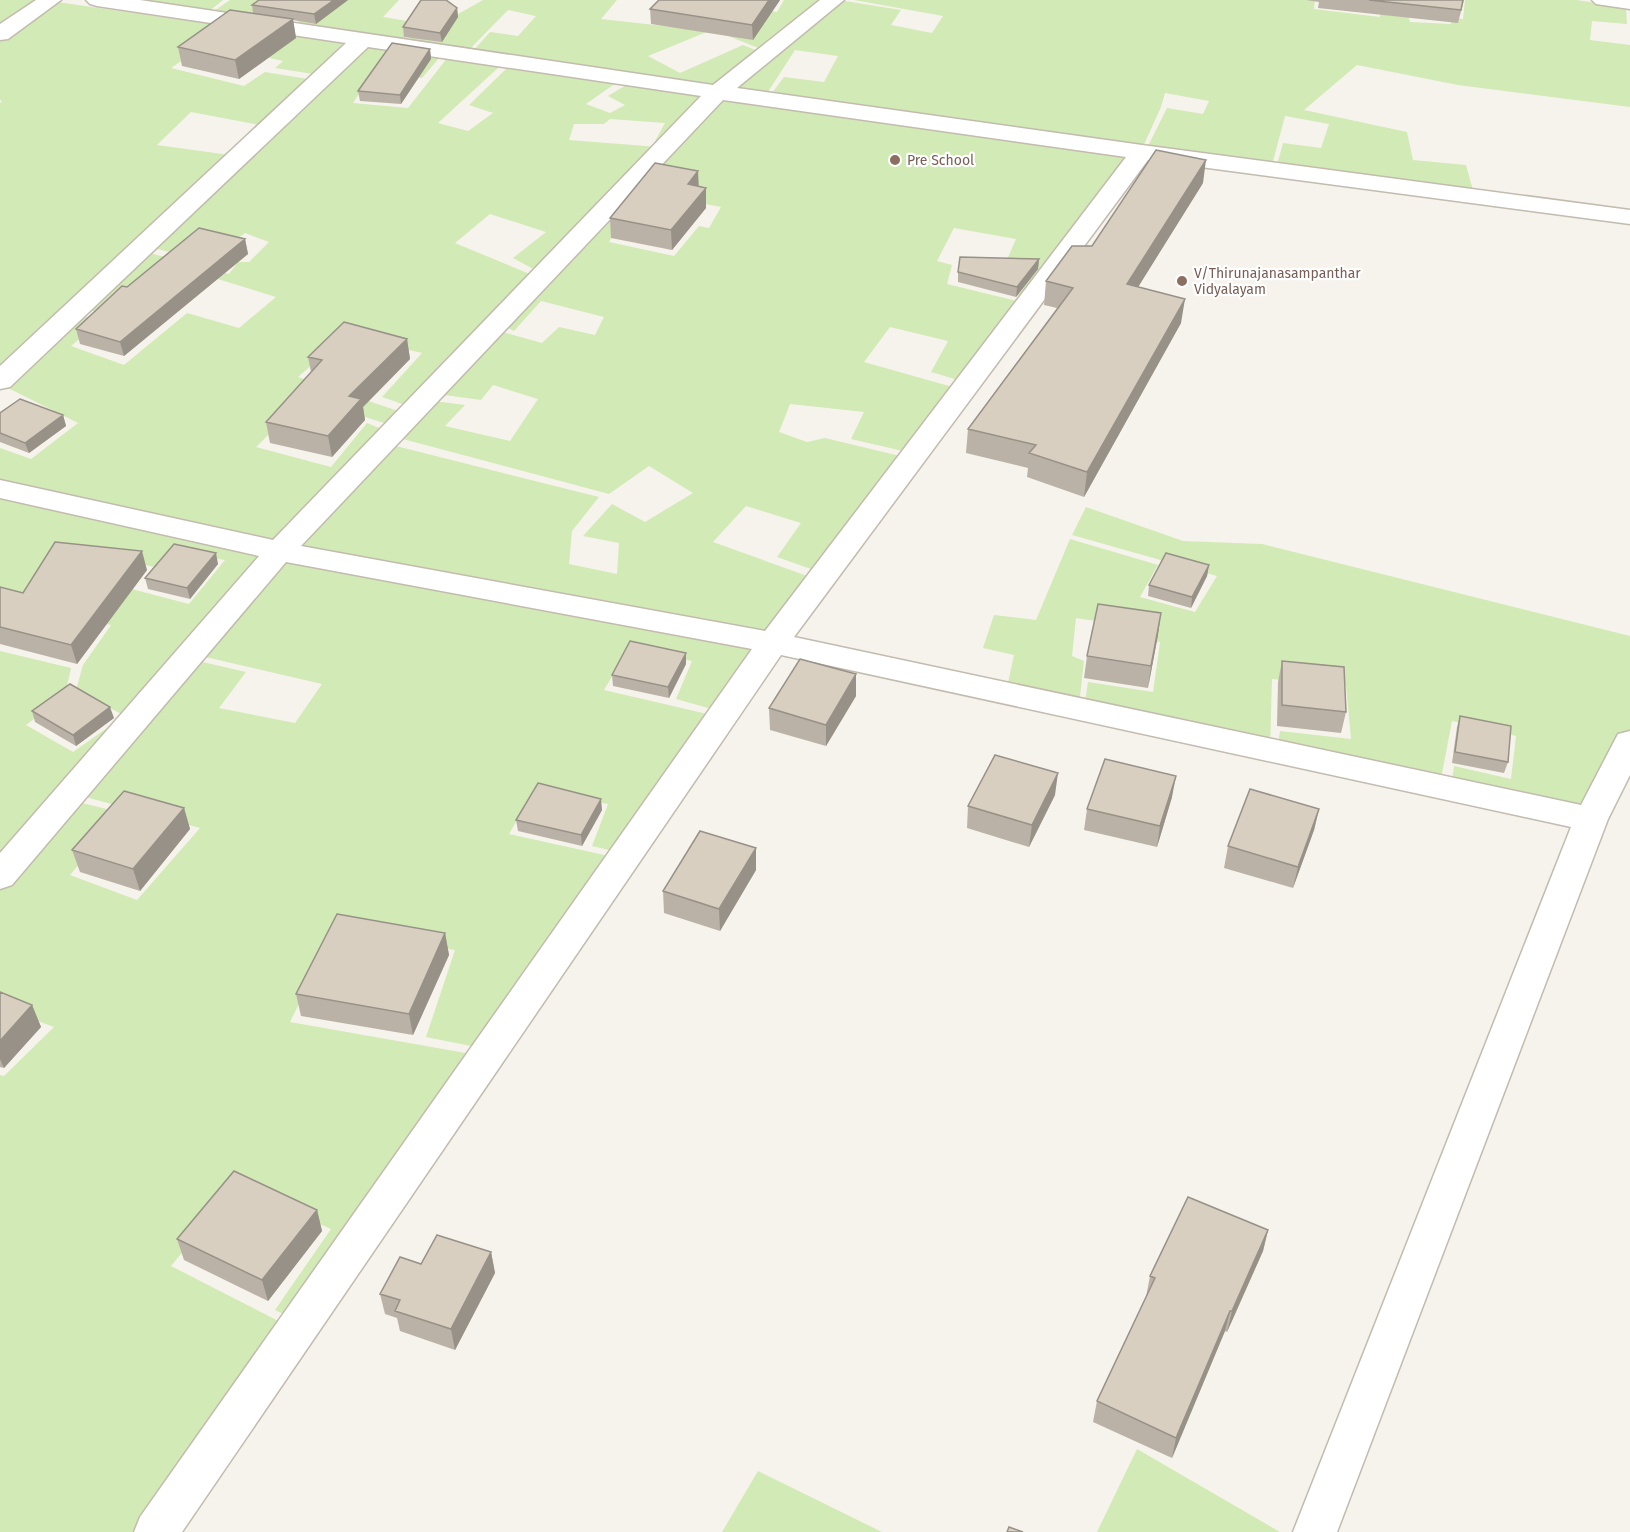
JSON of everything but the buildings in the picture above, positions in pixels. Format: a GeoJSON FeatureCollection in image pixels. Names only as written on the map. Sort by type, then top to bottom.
{"type":"FeatureCollection","features":[{"type":"Feature","properties":{"kind":"street"},"geometry":{"type":"LineString","coordinates":[[0,34],[50,0]]}},
{"type":"Feature","properties":{"kind":"street"},"geometry":{"type":"LineString","coordinates":[[97,0],[718,92],[1142,152],[1630,217]]}},
{"type":"Feature","properties":{"kind":"street"},"geometry":{"type":"LineString","coordinates":[[0,876],[279,551],[718,92],[833,0]]}},
{"type":"Feature","properties":{"kind":"street"},"geometry":{"type":"LineString","coordinates":[[1603,0],[1630,3]]}},
{"type":"Feature","properties":{"kind":"street"},"geometry":{"type":"LineString","coordinates":[[0,381],[363,39]]}},
{"type":"Feature","properties":{"kind":"street"},"geometry":{"type":"LineString","coordinates":[[156,1532],[773,643],[1142,152]]}},
{"type":"Feature","properties":{"kind":"street"},"geometry":{"type":"LineString","coordinates":[[0,489],[279,551],[773,643],[1591,819]]}},
{"type":"Feature","properties":{"kind":"street"},"geometry":{"type":"LineString","coordinates":[[1315,1532],[1591,819],[1630,742]]}},
{"type":"Feature","properties":{"kind":"green space"},"geometry":{"type":"Polygon","coordinates":[[[0,0],[45,0],[0,31],[0,0]]]}},
{"type":"Feature","properties":{"kind":"green space"},"geometry":{"type":"Polygon","coordinates":[[[128,0],[223,0],[208,12],[128,0]]]}},
{"type":"Feature","properties":{"kind":"green space"},"geometry":{"type":"Polygon","coordinates":[[[230,0],[277,0],[290,23],[211,13],[230,0]]]}},
{"type":"Feature","properties":{"kind":"green space"},"geometry":{"type":"Polygon","coordinates":[[[316,0],[399,0],[383,17],[419,23],[401,42],[295,25],[316,0]]]}},
{"type":"Feature","properties":{"kind":"green space"},"geometry":{"type":"Polygon","coordinates":[[[483,0],[617,0],[601,19],[709,31],[648,56],[680,73],[743,45],[763,53],[716,89],[472,52],[490,32],[518,36],[536,16],[508,10],[467,52],[405,43],[434,17],[444,22],[483,0]]]}},
{"type":"Feature","properties":{"kind":"green space"},"geometry":{"type":"Polygon","coordinates":[[[784,0],[829,0],[766,51],[713,30],[752,9],[777,12],[784,0]]]}},
{"type":"Feature","properties":{"kind":"green space"},"geometry":{"type":"Polygon","coordinates":[[[839,0],[901,10],[891,25],[932,33],[943,16],[854,0],[1315,0],[1314,9],[1380,17],[1381,0],[1415,0],[1408,13],[1410,22],[1451,24],[1451,18],[1463,19],[1465,0],[1576,0],[1626,7],[1627,24],[1592,21],[1590,40],[1630,45],[1630,107],[1458,85],[1357,65],[1304,110],[1407,132],[1413,160],[1466,165],[1474,194],[1277,165],[1283,143],[1321,148],[1329,124],[1285,116],[1272,165],[1146,150],[1167,108],[1203,114],[1209,101],[1165,93],[1142,149],[769,97],[784,77],[824,82],[838,56],[795,50],[766,95],[724,91],[839,0]]]}},
{"type":"Feature","properties":{"kind":"green space"},"geometry":{"type":"Polygon","coordinates":[[[57,2],[344,43],[313,74],[275,68],[283,61],[206,44],[171,68],[244,86],[265,72],[308,79],[260,125],[191,112],[157,145],[230,155],[0,371],[0,103],[2,101],[0,100],[0,41],[57,2]]]}},
{"type":"Feature","properties":{"kind":"green space"},"geometry":{"type":"Polygon","coordinates":[[[367,43],[441,56],[422,78],[371,75],[353,103],[408,108],[448,57],[499,67],[438,123],[468,131],[493,113],[469,105],[507,68],[616,83],[586,104],[610,113],[625,105],[608,96],[631,82],[709,95],[663,144],[654,143],[665,123],[610,119],[604,124],[574,124],[569,140],[659,147],[535,270],[513,258],[546,232],[490,214],[455,243],[532,275],[411,407],[382,397],[422,353],[346,335],[298,377],[404,413],[387,424],[306,398],[256,447],[331,467],[367,423],[384,430],[277,540],[0,482],[0,448],[31,459],[78,423],[8,388],[77,315],[103,320],[71,346],[124,365],[187,313],[239,328],[276,297],[208,276],[101,313],[84,309],[142,251],[229,274],[238,262],[249,262],[269,242],[245,233],[229,245],[178,254],[149,247],[367,43]]]}},
{"type":"Feature","properties":{"kind":"green space"},"geometry":{"type":"Polygon","coordinates":[[[724,97],[1133,155],[1022,297],[1008,292],[1006,262],[1016,239],[954,228],[937,261],[952,265],[947,284],[1021,302],[958,380],[931,372],[948,341],[890,327],[864,362],[956,388],[907,452],[851,439],[864,412],[790,404],[779,432],[807,442],[825,438],[900,456],[811,569],[777,557],[801,523],[746,506],[713,542],[813,578],[766,638],[297,544],[396,446],[599,497],[572,531],[569,564],[617,574],[619,543],[583,536],[612,504],[645,522],[693,493],[649,466],[609,494],[399,438],[434,401],[465,405],[445,426],[510,441],[538,399],[493,385],[481,400],[437,394],[496,330],[542,343],[559,327],[595,335],[604,317],[541,301],[514,331],[502,325],[629,193],[638,193],[609,242],[674,256],[699,226],[709,228],[721,207],[695,202],[706,187],[679,183],[634,189],[724,97]]]}},
{"type":"Feature","properties":{"kind":"green space"},"geometry":{"type":"Polygon","coordinates":[[[0,494],[271,554],[129,718],[76,690],[83,665],[111,625],[65,616],[124,587],[189,604],[225,560],[173,551],[158,568],[141,564],[0,602],[0,494]]]}},
{"type":"Feature","properties":{"kind":"green space"},"geometry":{"type":"Polygon","coordinates":[[[1086,507],[1183,541],[1262,544],[1630,636],[1630,730],[1587,816],[1451,788],[1454,766],[1511,779],[1516,736],[1452,721],[1440,784],[1277,752],[1280,731],[1351,739],[1346,685],[1272,679],[1270,750],[1084,708],[1088,682],[1153,692],[1160,642],[1130,638],[1129,626],[1076,618],[1072,656],[1084,661],[1079,705],[1006,692],[1014,655],[983,648],[994,615],[1036,620],[1070,539],[1158,565],[1140,597],[1195,612],[1217,576],[1072,535],[1086,507]]]}},
{"type":"Feature","properties":{"kind":"green space"},"geometry":{"type":"Polygon","coordinates":[[[282,555],[762,646],[719,711],[676,699],[692,661],[629,648],[604,690],[716,716],[621,853],[592,846],[608,804],[534,791],[509,834],[618,858],[481,1048],[426,1037],[455,950],[335,931],[290,1022],[477,1055],[296,1320],[275,1310],[331,1229],[237,1186],[171,1266],[290,1327],[148,1532],[0,1532],[0,1075],[4,1076],[54,1027],[0,1007],[0,889],[74,801],[123,813],[70,875],[137,900],[200,828],[78,795],[194,660],[246,672],[219,708],[295,723],[322,684],[197,655],[282,555]]]}},
{"type":"Feature","properties":{"kind":"green space"},"geometry":{"type":"Polygon","coordinates":[[[0,651],[71,668],[65,695],[26,725],[73,752],[120,719],[0,868],[0,651]]]}},
{"type":"Feature","properties":{"kind":"green space"},"geometry":{"type":"Polygon","coordinates":[[[1137,1449],[1280,1532],[1097,1532],[1137,1449]]]}},
{"type":"Feature","properties":{"kind":"green space"},"geometry":{"type":"Polygon","coordinates":[[[758,1471],[882,1532],[722,1532],[758,1471]]]}},
{"type":"Feature","properties":{"kind":"place","name":"Pre School"},"geometry":{"type":"Point","coordinates":[895,160]}},
{"type":"Feature","properties":{"kind":"place","name":"V/Thirunajanasampanthar Vidyalayam"},"geometry":{"type":"Point","coordinates":[1182,281]}}]}
